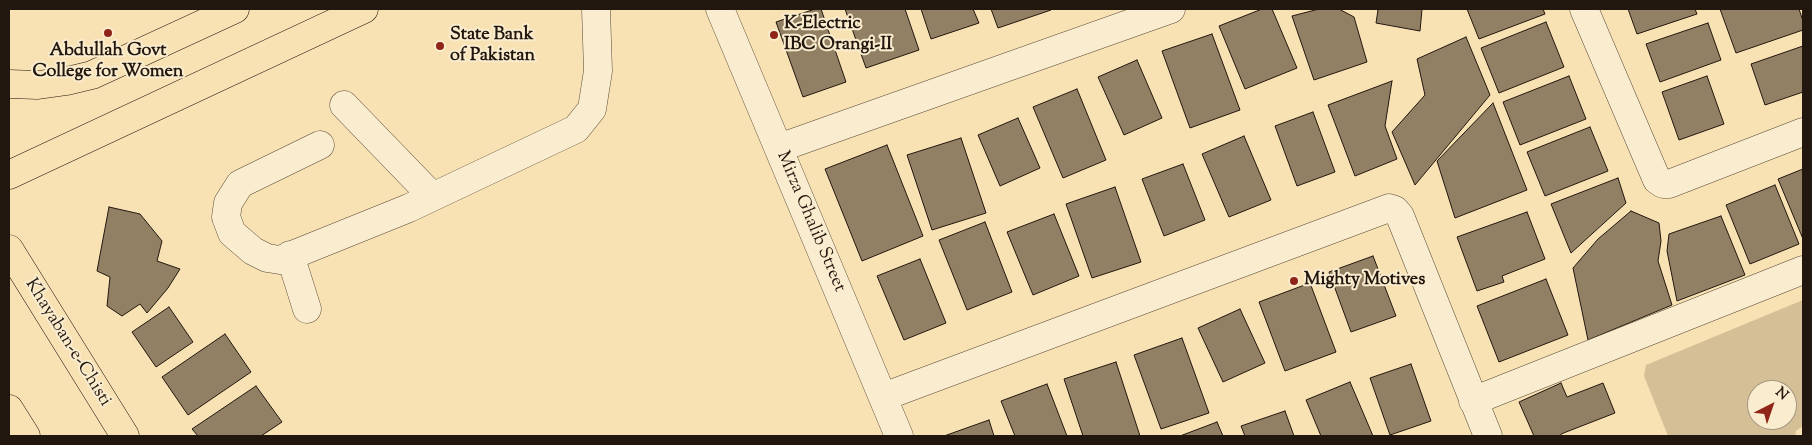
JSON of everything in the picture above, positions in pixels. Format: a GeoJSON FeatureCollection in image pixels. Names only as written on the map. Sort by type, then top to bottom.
{"type":"FeatureCollection","features":[{"type":"Feature","properties":{"kind":"main road"},"geometry":{"type":"LineString","coordinates":[[9,84],[38,85],[92,75],[235,9]]}},
{"type":"Feature","properties":{"kind":"main road"},"geometry":{"type":"LineString","coordinates":[[9,175],[364,9]]}},
{"type":"Feature","properties":{"kind":"main road","name":"Khayaban-e-Chisti"},"geometry":{"type":"LineString","coordinates":[[9,249],[124,436]]}},
{"type":"Feature","properties":{"kind":"main road"},"geometry":{"type":"LineString","coordinates":[[9,409],[26,436]]}},
{"type":"Feature","properties":{"kind":"street"},"geometry":{"type":"LineString","coordinates":[[320,146],[240,184],[228,203],[226,216],[232,233],[253,251],[267,258],[280,260],[409,208],[576,129],[592,109],[598,71],[596,9]]}},
{"type":"Feature","properties":{"kind":"street","name":"Mirza Ghalib Street"},"geometry":{"type":"LineString","coordinates":[[720,9],[899,436]]}},
{"type":"Feature","properties":{"kind":"street"},"geometry":{"type":"LineString","coordinates":[[779,148],[1171,9]]}},
{"type":"Feature","properties":{"kind":"street"},"geometry":{"type":"LineString","coordinates":[[1584,9],[1657,180],[1663,184],[1669,184],[1803,132]]}},
{"type":"Feature","properties":{"kind":"street"},"geometry":{"type":"LineString","coordinates":[[344,105],[432,196]]}},
{"type":"Feature","properties":{"kind":"street"},"geometry":{"type":"LineString","coordinates":[[883,397],[1389,208],[1395,210],[1400,216],[1488,436]]}},
{"type":"Feature","properties":{"kind":"street"},"geometry":{"type":"LineString","coordinates":[[290,255],[307,309]]}},
{"type":"Feature","properties":{"kind":"street"},"geometry":{"type":"LineString","coordinates":[[1473,401],[1803,270]]}},
{"type":"Feature","properties":{"kind":"shaded area"},"geometry":{"type":"Polygon","coordinates":[[[1803,300],[1803,426],[1796,431],[1795,436],[1668,436],[1644,376],[1646,365],[1803,300]]]}},
{"type":"Feature","properties":{"kind":"building"},"geometry":{"type":"Polygon","coordinates":[[[815,9],[821,9],[846,82],[803,97],[776,22],[815,9]]]}},
{"type":"Feature","properties":{"kind":"building"},"geometry":{"type":"Polygon","coordinates":[[[845,9],[905,9],[919,50],[866,68],[845,9]]]}},
{"type":"Feature","properties":{"kind":"building"},"geometry":{"type":"Polygon","coordinates":[[[921,9],[973,9],[979,23],[931,39],[921,9]]]}},
{"type":"Feature","properties":{"kind":"building"},"geometry":{"type":"Polygon","coordinates":[[[991,9],[1051,9],[1051,10],[998,28],[991,9]]]}},
{"type":"Feature","properties":{"kind":"building"},"geometry":{"type":"Polygon","coordinates":[[[1262,9],[1272,9],[1297,68],[1245,89],[1219,26],[1262,9]]]}},
{"type":"Feature","properties":{"kind":"building"},"geometry":{"type":"Polygon","coordinates":[[[1319,9],[1339,9],[1354,17],[1367,62],[1314,80],[1292,16],[1319,9]]]}},
{"type":"Feature","properties":{"kind":"building"},"geometry":{"type":"Polygon","coordinates":[[[1375,9],[1422,9],[1420,31],[1376,23],[1378,10],[1375,9]]]}},
{"type":"Feature","properties":{"kind":"building"},"geometry":{"type":"Polygon","coordinates":[[[1467,9],[1543,9],[1545,14],[1479,39],[1467,9]]]}},
{"type":"Feature","properties":{"kind":"building"},"geometry":{"type":"Polygon","coordinates":[[[1628,9],[1695,9],[1697,14],[1637,34],[1628,9]]]}},
{"type":"Feature","properties":{"kind":"building"},"geometry":{"type":"Polygon","coordinates":[[[1720,9],[1799,9],[1803,21],[1803,30],[1736,53],[1720,9]]]}},
{"type":"Feature","properties":{"kind":"building"},"geometry":{"type":"Polygon","coordinates":[[[1546,22],[1564,67],[1499,93],[1481,48],[1546,22]]]}},
{"type":"Feature","properties":{"kind":"building"},"geometry":{"type":"Polygon","coordinates":[[[1708,23],[1721,60],[1660,82],[1646,44],[1708,23]]]}},
{"type":"Feature","properties":{"kind":"building"},"geometry":{"type":"Polygon","coordinates":[[[1212,34],[1240,110],[1190,128],[1162,51],[1212,34]]]}},
{"type":"Feature","properties":{"kind":"building"},"geometry":{"type":"Polygon","coordinates":[[[1466,37],[1490,95],[1415,185],[1392,132],[1425,95],[1417,59],[1466,37]]]}},
{"type":"Feature","properties":{"kind":"building"},"geometry":{"type":"Polygon","coordinates":[[[1803,46],[1803,92],[1765,105],[1751,64],[1803,46]]]}},
{"type":"Feature","properties":{"kind":"building"},"geometry":{"type":"Polygon","coordinates":[[[1137,60],[1162,118],[1124,135],[1098,77],[1137,60]]]}},
{"type":"Feature","properties":{"kind":"building"},"geometry":{"type":"Polygon","coordinates":[[[1569,76],[1586,119],[1520,145],[1503,102],[1569,76]]]}},
{"type":"Feature","properties":{"kind":"building"},"geometry":{"type":"Polygon","coordinates":[[[1707,76],[1724,124],[1679,140],[1662,92],[1707,76]]]}},
{"type":"Feature","properties":{"kind":"building"},"geometry":{"type":"Polygon","coordinates":[[[1392,81],[1385,126],[1397,159],[1355,176],[1328,105],[1392,81]]]}},
{"type":"Feature","properties":{"kind":"building"},"geometry":{"type":"Polygon","coordinates":[[[1077,89],[1106,160],[1063,178],[1033,107],[1077,89]]]}},
{"type":"Feature","properties":{"kind":"building"},"geometry":{"type":"Polygon","coordinates":[[[1493,103],[1527,190],[1455,218],[1437,161],[1493,103]]]}},
{"type":"Feature","properties":{"kind":"building"},"geometry":{"type":"Polygon","coordinates":[[[1313,112],[1335,172],[1297,186],[1275,126],[1313,112]]]}},
{"type":"Feature","properties":{"kind":"building"},"geometry":{"type":"Polygon","coordinates":[[[1018,118],[1040,168],[1000,186],[978,135],[1018,118]]]}},
{"type":"Feature","properties":{"kind":"building"},"geometry":{"type":"Polygon","coordinates":[[[1590,127],[1608,171],[1545,196],[1527,152],[1590,127]]]}},
{"type":"Feature","properties":{"kind":"building"},"geometry":{"type":"Polygon","coordinates":[[[1244,136],[1271,200],[1229,217],[1202,154],[1244,136]]]}},
{"type":"Feature","properties":{"kind":"building"},"geometry":{"type":"Polygon","coordinates":[[[961,138],[986,213],[932,230],[907,155],[961,138]]]}},
{"type":"Feature","properties":{"kind":"building"},"geometry":{"type":"Polygon","coordinates":[[[887,145],[923,236],[862,261],[825,169],[887,145]]]}},
{"type":"Feature","properties":{"kind":"building"},"geometry":{"type":"Polygon","coordinates":[[[1183,164],[1205,220],[1164,236],[1142,179],[1183,164]]]}},
{"type":"Feature","properties":{"kind":"building"},"geometry":{"type":"Polygon","coordinates":[[[1803,169],[1803,239],[1778,179],[1803,169]]]}},
{"type":"Feature","properties":{"kind":"building"},"geometry":{"type":"Polygon","coordinates":[[[1618,178],[1626,203],[1571,253],[1551,204],[1618,178]]]}},
{"type":"Feature","properties":{"kind":"building"},"geometry":{"type":"Polygon","coordinates":[[[1775,185],[1799,244],[1750,264],[1726,205],[1775,185]]]}},
{"type":"Feature","properties":{"kind":"building"},"geometry":{"type":"Polygon","coordinates":[[[1115,187],[1141,262],[1092,278],[1066,204],[1115,187]]]}},
{"type":"Feature","properties":{"kind":"building"},"geometry":{"type":"Polygon","coordinates":[[[109,207],[140,214],[162,241],[157,261],[180,269],[168,288],[147,313],[140,304],[122,316],[107,306],[110,277],[97,271],[109,207]]]}},
{"type":"Feature","properties":{"kind":"building"},"geometry":{"type":"Polygon","coordinates":[[[1631,211],[1659,223],[1661,241],[1658,261],[1672,305],[1588,340],[1573,268],[1598,239],[1631,211]]]}},
{"type":"Feature","properties":{"kind":"building"},"geometry":{"type":"Polygon","coordinates":[[[1527,212],[1545,259],[1502,276],[1504,282],[1477,291],[1457,237],[1527,212]]]}},
{"type":"Feature","properties":{"kind":"building"},"geometry":{"type":"Polygon","coordinates":[[[1054,214],[1079,276],[1033,295],[1007,232],[1054,214]]]}},
{"type":"Feature","properties":{"kind":"building"},"geometry":{"type":"Polygon","coordinates":[[[1721,216],[1745,275],[1677,301],[1667,251],[1669,234],[1721,216]]]}},
{"type":"Feature","properties":{"kind":"building"},"geometry":{"type":"Polygon","coordinates":[[[985,222],[1012,292],[967,310],[939,240],[985,222]]]}},
{"type":"Feature","properties":{"kind":"building"},"geometry":{"type":"Polygon","coordinates":[[[1373,256],[1396,316],[1351,332],[1329,272],[1373,256]]]}},
{"type":"Feature","properties":{"kind":"building"},"geometry":{"type":"Polygon","coordinates":[[[920,259],[946,323],[904,340],[877,276],[920,259]]]}},
{"type":"Feature","properties":{"kind":"building"},"geometry":{"type":"Polygon","coordinates":[[[1546,279],[1568,335],[1499,362],[1477,306],[1546,279]]]}},
{"type":"Feature","properties":{"kind":"building"},"geometry":{"type":"Polygon","coordinates":[[[1310,283],[1336,352],[1285,371],[1259,302],[1310,283]]]}},
{"type":"Feature","properties":{"kind":"building"},"geometry":{"type":"Polygon","coordinates":[[[169,307],[193,342],[156,367],[132,332],[169,307]]]}},
{"type":"Feature","properties":{"kind":"building"},"geometry":{"type":"Polygon","coordinates":[[[1240,309],[1265,363],[1223,382],[1198,328],[1240,309]]]}},
{"type":"Feature","properties":{"kind":"building"},"geometry":{"type":"Polygon","coordinates":[[[225,334],[251,372],[188,415],[162,377],[225,334]]]}},
{"type":"Feature","properties":{"kind":"building"},"geometry":{"type":"Polygon","coordinates":[[[1182,338],[1209,413],[1161,429],[1134,355],[1182,338]]]}},
{"type":"Feature","properties":{"kind":"building"},"geometry":{"type":"Polygon","coordinates":[[[1116,362],[1140,436],[1083,436],[1064,379],[1116,362]]]}},
{"type":"Feature","properties":{"kind":"building"},"geometry":{"type":"Polygon","coordinates":[[[1411,364],[1431,421],[1390,435],[1370,378],[1411,364]]]}},
{"type":"Feature","properties":{"kind":"building"},"geometry":{"type":"Polygon","coordinates":[[[1350,382],[1373,436],[1321,436],[1306,400],[1350,382]]]}},
{"type":"Feature","properties":{"kind":"building"},"geometry":{"type":"Polygon","coordinates":[[[1561,383],[1567,397],[1603,383],[1615,413],[1561,434],[1561,436],[1534,436],[1519,402],[1561,383]]]}},
{"type":"Feature","properties":{"kind":"building"},"geometry":{"type":"Polygon","coordinates":[[[1047,384],[1067,436],[1015,436],[1001,401],[1047,384]]]}},
{"type":"Feature","properties":{"kind":"building"},"geometry":{"type":"Polygon","coordinates":[[[256,386],[282,422],[261,436],[198,436],[192,429],[256,386]]]}},
{"type":"Feature","properties":{"kind":"building"},"geometry":{"type":"Polygon","coordinates":[[[1285,411],[1294,436],[1245,436],[1241,426],[1285,411]]]}},
{"type":"Feature","properties":{"kind":"building"},"geometry":{"type":"Polygon","coordinates":[[[989,420],[994,436],[944,436],[989,420]]]}},
{"type":"Feature","properties":{"kind":"building"},"geometry":{"type":"Polygon","coordinates":[[[1217,422],[1223,436],[1180,436],[1217,422]]]}},
{"type":"Feature","properties":{"kind":"place","name":"Abdullah Govt College for Women"},"geometry":{"type":"Point","coordinates":[108,33]}},
{"type":"Feature","properties":{"kind":"place","name":"K-Electric IBC Orangi-II"},"geometry":{"type":"Point","coordinates":[774,35]}},
{"type":"Feature","properties":{"kind":"place","name":"State Bank of Pakistan"},"geometry":{"type":"Point","coordinates":[440,46]}},
{"type":"Feature","properties":{"kind":"place","name":"Mighty Motives"},"geometry":{"type":"Point","coordinates":[1294,281]}}]}
